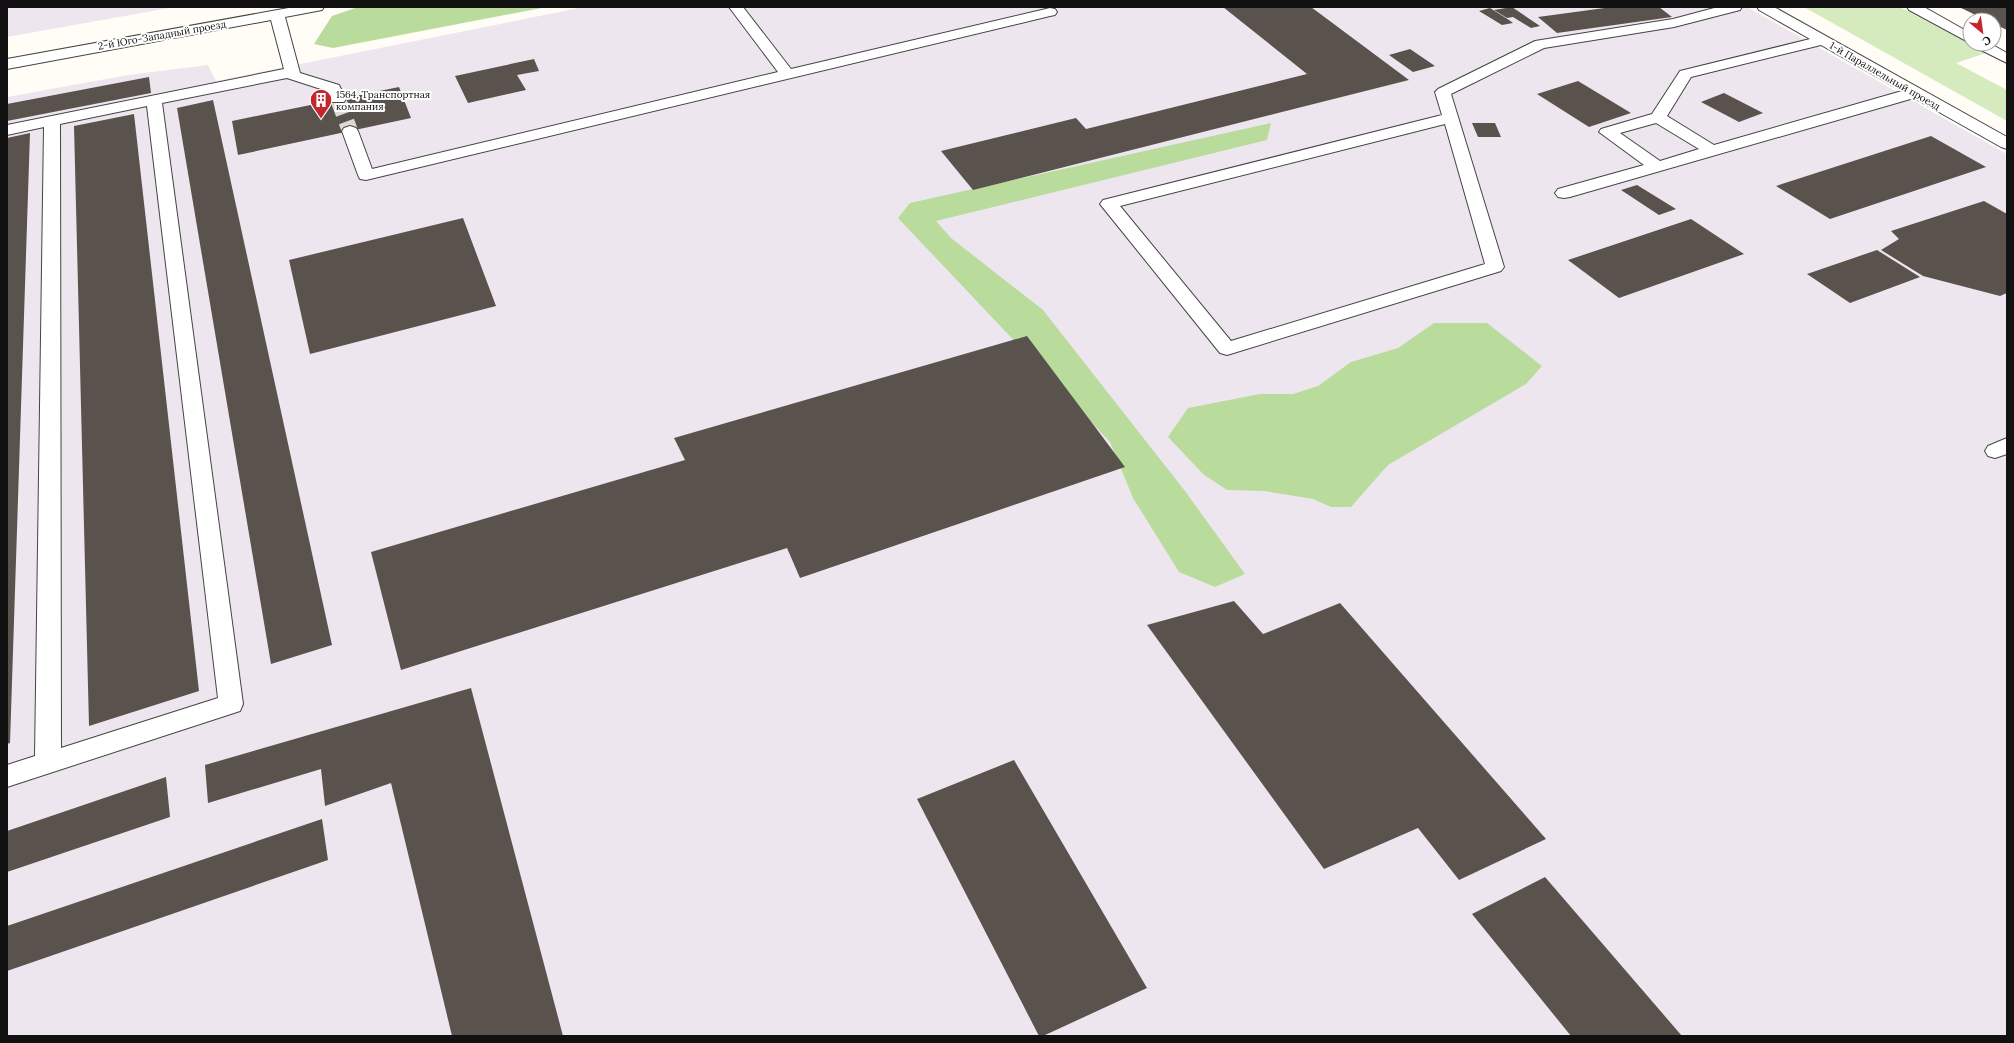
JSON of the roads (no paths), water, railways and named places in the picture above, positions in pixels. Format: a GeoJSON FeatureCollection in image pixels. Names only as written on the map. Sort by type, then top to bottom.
{"type":"FeatureCollection","features":[{"type":"Feature","properties":{"kind":"street","name":"2-й Юго-Западный проезд"},"geometry":{"type":"LineString","coordinates":[[7,64],[277,14],[301,8],[317,7]]}},
{"type":"Feature","properties":{"kind":"street"},"geometry":{"type":"LineString","coordinates":[[736,7],[788,75]]}},
{"type":"Feature","properties":{"kind":"street"},"geometry":{"type":"LineString","coordinates":[[1451,118],[1109,204],[1227,350],[1495,267],[1451,118],[1443,92],[1540,44],[1674,23],[1736,7]]}},
{"type":"Feature","properties":{"kind":"street","name":"1-й Параллельный проезд"},"geometry":{"type":"LineString","coordinates":[[1764,7],[1914,93],[2007,144]]}},
{"type":"Feature","properties":{"kind":"street"},"geometry":{"type":"LineString","coordinates":[[1914,7],[1962,34]]}},
{"type":"Feature","properties":{"kind":"street"},"geometry":{"type":"LineString","coordinates":[[350,131],[366,175],[1050,12]]}},
{"type":"Feature","properties":{"kind":"street"},"geometry":{"type":"LineString","coordinates":[[277,14],[293,76],[334,88],[338,99]]}},
{"type":"Feature","properties":{"kind":"street"},"geometry":{"type":"LineString","coordinates":[[1658,167],[1607,132],[1658,117],[1685,74],[1823,40]]}},
{"type":"Feature","properties":{"kind":"street"},"geometry":{"type":"LineString","coordinates":[[1994,52],[2007,59]]}},
{"type":"Feature","properties":{"kind":"street"},"geometry":{"type":"LineString","coordinates":[[7,130],[292,72]]}},
{"type":"Feature","properties":{"kind":"street"},"geometry":{"type":"LineString","coordinates":[[1564,193],[1914,93]]}},
{"type":"Feature","properties":{"kind":"street"},"geometry":{"type":"LineString","coordinates":[[7,776],[231,704],[154,101]]}},
{"type":"Feature","properties":{"kind":"street"},"geometry":{"type":"LineString","coordinates":[[1658,117],[1713,151]]}},
{"type":"Feature","properties":{"kind":"street"},"geometry":{"type":"LineString","coordinates":[[48,763],[52,121]]}},
{"type":"Feature","properties":{"kind":"tunnel"},"geometry":{"type":"LineString","coordinates":[[338,99],[350,131]]}},
{"type":"Feature","properties":{"kind":"place","name":"1564, Транспортная компания"},"geometry":{"type":"Point","coordinates":[321,120]}}]}
